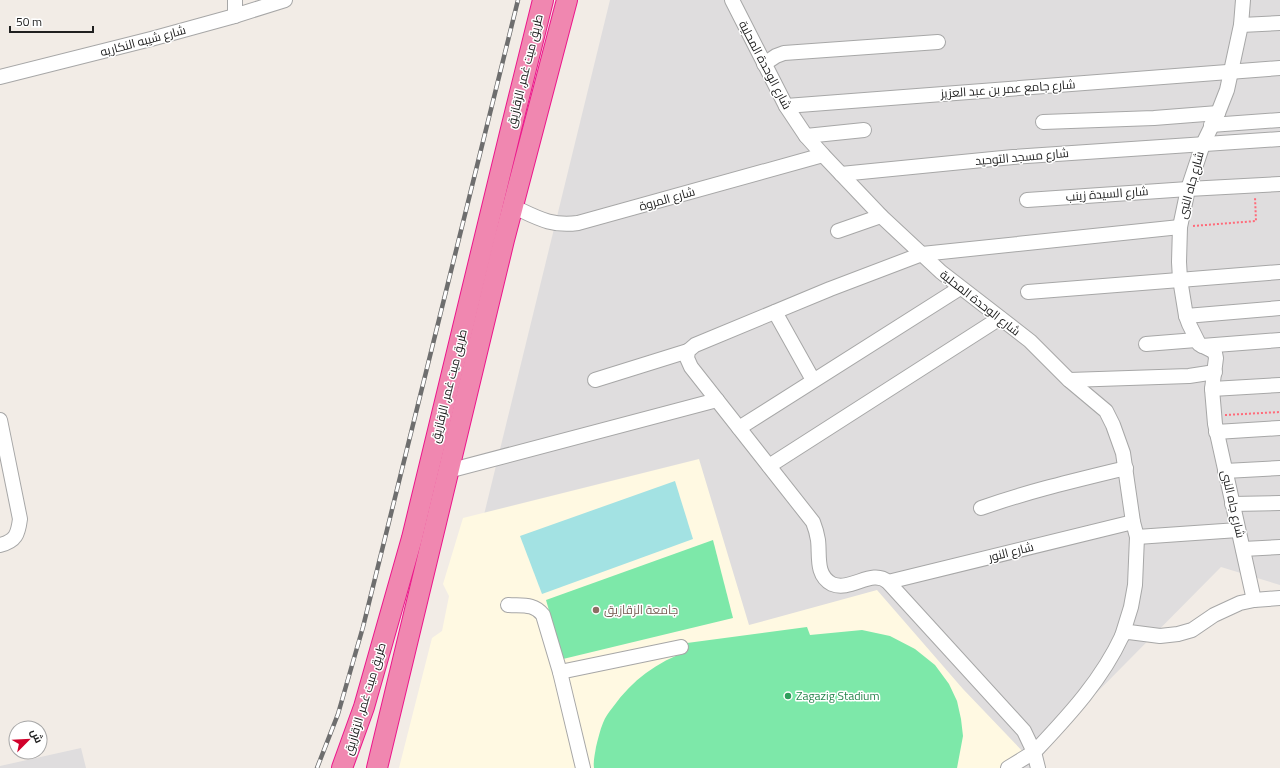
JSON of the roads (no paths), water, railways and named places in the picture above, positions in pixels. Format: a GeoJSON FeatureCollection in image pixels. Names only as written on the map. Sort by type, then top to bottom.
{"type":"FeatureCollection","features":[{"type":"Feature","properties":{"kind":"highway","name":"طريق ميت غمر, الزقازيق"},"geometry":{"type":"LineString","coordinates":[[342,768],[364,707],[412,538],[510,129],[544,0]]}},
{"type":"Feature","properties":{"kind":"highway","name":"طريق ميت غمر, الزقازيق"},"geometry":{"type":"LineString","coordinates":[[376,768],[512,206],[567,0]]}},
{"type":"Feature","properties":{"kind":"street"},"geometry":{"type":"LineString","coordinates":[[234,0],[235,16]]}},
{"type":"Feature","properties":{"kind":"street","name":"شارع شيبه النكاريه"},"geometry":{"type":"LineString","coordinates":[[0,77],[151,39],[235,16],[285,0]]}},
{"type":"Feature","properties":{"kind":"street","name":"شارع الوحدة المحلية"},"geometry":{"type":"LineString","coordinates":[[732,0],[786,106],[806,136],[881,216],[941,272],[1030,341],[1069,380],[1106,411],[1119,438],[1126,468],[1136,537],[1135,585],[1131,607],[1122,636],[1104,670],[1091,689],[1034,752],[1008,768]]}},
{"type":"Feature","properties":{"kind":"street","name":"شارع جاه النبى"},"geometry":{"type":"LineString","coordinates":[[1243,0],[1241,25],[1227,90],[1203,144],[1188,188],[1180,227],[1179,262],[1180,280],[1186,316],[1199,343],[1215,353],[1215,372],[1212,389],[1216,432],[1254,600]]}},
{"type":"Feature","properties":{"kind":"street"},"geometry":{"type":"LineString","coordinates":[[1241,25],[1280,23]]}},
{"type":"Feature","properties":{"kind":"street"},"geometry":{"type":"LineString","coordinates":[[764,64],[776,56],[784,53],[938,42]]}},
{"type":"Feature","properties":{"kind":"street","name":"شارع جامع عمر بن عبد العزيز"},"geometry":{"type":"LineString","coordinates":[[786,106],[1280,68]]}},
{"type":"Feature","properties":{"kind":"street"},"geometry":{"type":"LineString","coordinates":[[1043,122],[1154,118],[1280,120]]}},
{"type":"Feature","properties":{"kind":"street"},"geometry":{"type":"LineString","coordinates":[[806,136],[864,130]]}},
{"type":"Feature","properties":{"kind":"street","name":"شارع مسجد التوحيد"},"geometry":{"type":"LineString","coordinates":[[841,174],[1013,157],[1280,139]]}},
{"type":"Feature","properties":{"kind":"street","name":"شارع المروة"},"geometry":{"type":"LineString","coordinates":[[512,206],[546,222],[562,225],[578,223],[823,155]]}},
{"type":"Feature","properties":{"kind":"street","name":"شارع السيدة زينب"},"geometry":{"type":"LineString","coordinates":[[1027,200],[1188,188],[1280,184]]}},
{"type":"Feature","properties":{"kind":"street"},"geometry":{"type":"LineString","coordinates":[[838,231],[881,216]]}},
{"type":"Feature","properties":{"kind":"street"},"geometry":{"type":"LineString","coordinates":[[595,380],[688,351],[696,345],[830,289],[922,254],[1180,227]]}},
{"type":"Feature","properties":{"kind":"street"},"geometry":{"type":"LineString","coordinates":[[1028,292],[1280,272]]}},
{"type":"Feature","properties":{"kind":"street"},"geometry":{"type":"LineString","coordinates":[[739,428],[960,288]]}},
{"type":"Feature","properties":{"kind":"street"},"geometry":{"type":"LineString","coordinates":[[1186,316],[1280,308]]}},
{"type":"Feature","properties":{"kind":"street"},"geometry":{"type":"LineString","coordinates":[[775,312],[814,380]]}},
{"type":"Feature","properties":{"kind":"street"},"geometry":{"type":"LineString","coordinates":[[769,466],[1000,318]]}},
{"type":"Feature","properties":{"kind":"street"},"geometry":{"type":"LineString","coordinates":[[1146,344],[1280,340]]}},
{"type":"Feature","properties":{"kind":"street"},"geometry":{"type":"LineString","coordinates":[[688,351],[687,358],[690,367],[814,522],[818,539],[819,566],[823,577],[833,584],[841,585],[876,577],[884,578],[1024,732],[1034,752],[1038,768]]}},
{"type":"Feature","properties":{"kind":"street"},"geometry":{"type":"LineString","coordinates":[[1069,380],[1189,376],[1215,372]]}},
{"type":"Feature","properties":{"kind":"street"},"geometry":{"type":"LineString","coordinates":[[1212,389],[1280,385]]}},
{"type":"Feature","properties":{"kind":"street"},"geometry":{"type":"LineString","coordinates":[[448,471],[717,400]]}},
{"type":"Feature","properties":{"kind":"street"},"geometry":{"type":"LineString","coordinates":[[0,420],[20,519],[18,531],[14,539],[0,545]]}},
{"type":"Feature","properties":{"kind":"street"},"geometry":{"type":"LineString","coordinates":[[1216,432],[1280,428]]}},
{"type":"Feature","properties":{"kind":"street"},"geometry":{"type":"LineString","coordinates":[[981,508],[1039,489],[1126,468]]}},
{"type":"Feature","properties":{"kind":"street"},"geometry":{"type":"LineString","coordinates":[[1225,471],[1280,468]]}},
{"type":"Feature","properties":{"kind":"street"},"geometry":{"type":"LineString","coordinates":[[1232,504],[1280,503]]}},
{"type":"Feature","properties":{"kind":"street","name":"شارع النور"},"geometry":{"type":"LineString","coordinates":[[888,582],[1133,522]]}},
{"type":"Feature","properties":{"kind":"street"},"geometry":{"type":"LineString","coordinates":[[1136,537],[1238,530]]}},
{"type":"Feature","properties":{"kind":"street"},"geometry":{"type":"LineString","coordinates":[[1243,549],[1280,547]]}},
{"type":"Feature","properties":{"kind":"street"},"geometry":{"type":"LineString","coordinates":[[1122,636],[1124,633],[1129,632],[1160,636],[1178,634],[1192,630],[1226,609],[1240,603],[1254,600],[1280,598]]}},
{"type":"Feature","properties":{"kind":"street"},"geometry":{"type":"LineString","coordinates":[[508,605],[533,606],[539,609],[543,615],[560,672],[582,768]]}},
{"type":"Feature","properties":{"kind":"street"},"geometry":{"type":"LineString","coordinates":[[560,672],[681,647]]}},
{"type":"Feature","properties":{"kind":"water"},"geometry":{"type":"Polygon","coordinates":[[[675,481],[693,539],[542,594],[520,536],[675,481]]]}},
{"type":"Feature","properties":{"kind":"railway"},"geometry":{"type":"LineString","coordinates":[[317,768],[338,714],[363,627],[518,0]]}},
{"type":"Feature","properties":{"kind":"place","name":"جامعة الزقازيق"},"geometry":{"type":"Point","coordinates":[596,610]}},
{"type":"Feature","properties":{"kind":"place","name":"Zagazig Stadium"},"geometry":{"type":"Point","coordinates":[788,696]}}]}
